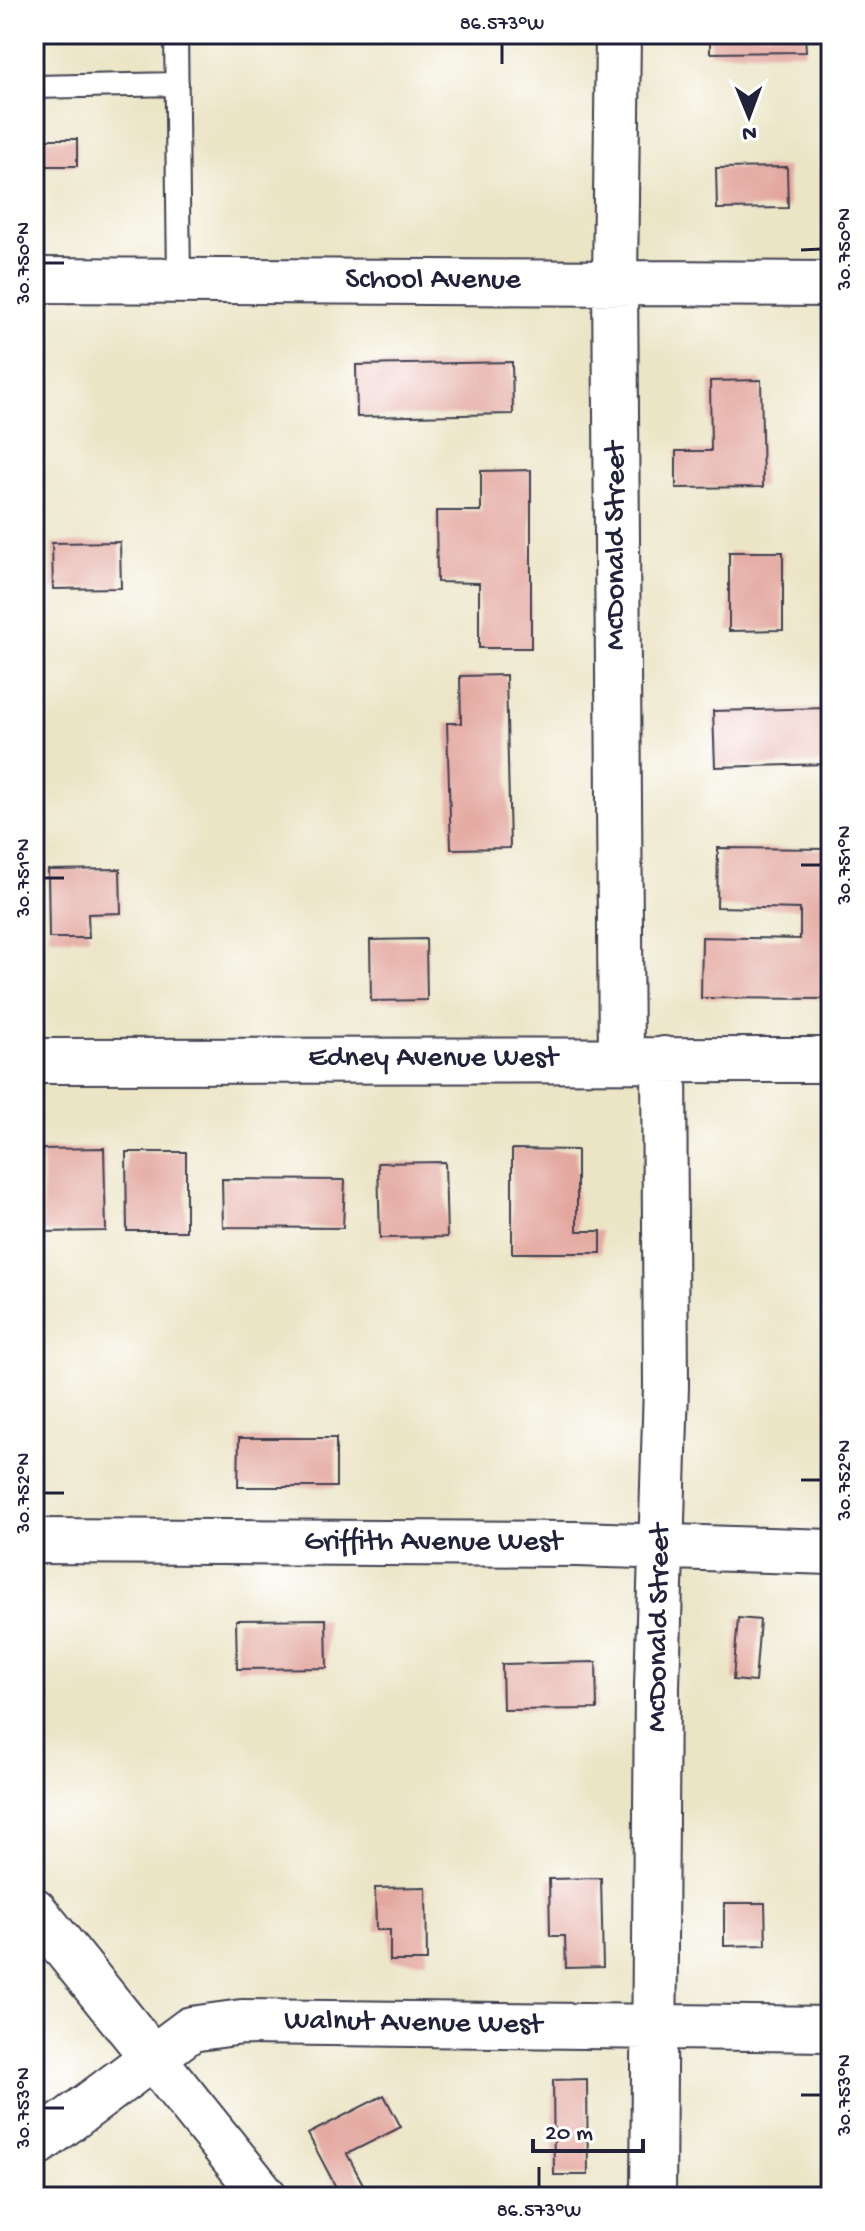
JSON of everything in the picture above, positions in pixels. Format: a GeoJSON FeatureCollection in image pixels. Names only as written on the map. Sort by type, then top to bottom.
{"type":"FeatureCollection","features":[{"type":"Feature","properties":{"kind":"street","name":"McDonald Street"},"geometry":{"type":"LineString","coordinates":[[618,34],[615,281],[643,1059],[666,1386],[657,1687],[653,2197]]}},
{"type":"Feature","properties":{"kind":"street","name":"School Avenue"},"geometry":{"type":"LineString","coordinates":[[34,280],[831,284]]}},
{"type":"Feature","properties":{"kind":"street","name":"Edney Avenue West"},"geometry":{"type":"LineString","coordinates":[[34,1061],[831,1060]]}},
{"type":"Feature","properties":{"kind":"street","name":"Griffith Avenue West"},"geometry":{"type":"LineString","coordinates":[[34,1541],[662,1547],[831,1552]]}},
{"type":"Feature","properties":{"kind":"street"},"geometry":{"type":"LineString","coordinates":[[34,1910],[153,2054],[265,2197]]}},
{"type":"Feature","properties":{"kind":"street","name":"Walnut Avenue West"},"geometry":{"type":"LineString","coordinates":[[34,2146],[153,2054],[191,2029],[242,2022],[831,2029]]}},
{"type":"Feature","properties":{"kind":"lane"},"geometry":{"type":"LineString","coordinates":[[176,34],[179,280]]}},
{"type":"Feature","properties":{"kind":"lane"},"geometry":{"type":"LineString","coordinates":[[34,87],[177,84]]}},
{"type":"Feature","properties":{"kind":"building"},"geometry":{"type":"Polygon","coordinates":[[[710,34],[805,34],[806,52],[710,53],[710,34]]]}},
{"type":"Feature","properties":{"kind":"building"},"geometry":{"type":"Polygon","coordinates":[[[34,139],[77,139],[77,166],[34,166],[34,139]]]}},
{"type":"Feature","properties":{"kind":"building"},"geometry":{"type":"Polygon","coordinates":[[[787,167],[788,208],[717,209],[716,168],[787,167]]]}},
{"type":"Feature","properties":{"kind":"building"},"geometry":{"type":"Polygon","coordinates":[[[512,362],[513,414],[357,417],[356,365],[512,362]]]}},
{"type":"Feature","properties":{"kind":"building"},"geometry":{"type":"Polygon","coordinates":[[[761,380],[763,487],[676,488],[676,451],[711,451],[710,381],[761,380]]]}},
{"type":"Feature","properties":{"kind":"building"},"geometry":{"type":"Polygon","coordinates":[[[531,470],[531,648],[479,648],[479,583],[437,582],[436,511],[481,511],[481,471],[531,470]]]}},
{"type":"Feature","properties":{"kind":"building"},"geometry":{"type":"Polygon","coordinates":[[[120,542],[121,588],[53,589],[52,543],[120,542]]]}},
{"type":"Feature","properties":{"kind":"building"},"geometry":{"type":"Polygon","coordinates":[[[729,552],[783,552],[783,630],[729,631],[729,552]]]}},
{"type":"Feature","properties":{"kind":"building"},"geometry":{"type":"Polygon","coordinates":[[[506,675],[510,848],[451,849],[447,723],[461,723],[460,676],[506,675]]]}},
{"type":"Feature","properties":{"kind":"building"},"geometry":{"type":"Polygon","coordinates":[[[825,708],[827,764],[715,767],[713,711],[825,708]]]}},
{"type":"Feature","properties":{"kind":"building"},"geometry":{"type":"Polygon","coordinates":[[[718,848],[831,849],[831,999],[701,998],[702,937],[800,939],[800,909],[717,907],[718,848]]]}},
{"type":"Feature","properties":{"kind":"building"},"geometry":{"type":"Polygon","coordinates":[[[120,869],[121,913],[88,914],[89,938],[49,938],[48,870],[120,869]]]}},
{"type":"Feature","properties":{"kind":"building"},"geometry":{"type":"Polygon","coordinates":[[[426,939],[427,1000],[371,1001],[370,940],[426,939]]]}},
{"type":"Feature","properties":{"kind":"building"},"geometry":{"type":"Polygon","coordinates":[[[104,1148],[106,1231],[43,1232],[42,1149],[104,1148]]]}},
{"type":"Feature","properties":{"kind":"building"},"geometry":{"type":"Polygon","coordinates":[[[512,1149],[577,1150],[577,1231],[601,1231],[601,1253],[512,1253],[512,1149]]]}},
{"type":"Feature","properties":{"kind":"building"},"geometry":{"type":"Polygon","coordinates":[[[126,1152],[186,1152],[186,1231],[127,1231],[126,1152]]]}},
{"type":"Feature","properties":{"kind":"building"},"geometry":{"type":"Polygon","coordinates":[[[445,1162],[447,1237],[380,1238],[378,1163],[445,1162]]]}},
{"type":"Feature","properties":{"kind":"building"},"geometry":{"type":"Polygon","coordinates":[[[222,1179],[345,1180],[343,1228],[223,1227],[222,1179]]]}},
{"type":"Feature","properties":{"kind":"building"},"geometry":{"type":"Polygon","coordinates":[[[239,1438],[336,1438],[336,1487],[238,1487],[239,1438]]]}},
{"type":"Feature","properties":{"kind":"building"},"geometry":{"type":"Polygon","coordinates":[[[738,1618],[760,1620],[755,1682],[733,1680],[738,1618]]]}},
{"type":"Feature","properties":{"kind":"building"},"geometry":{"type":"Polygon","coordinates":[[[326,1619],[327,1668],[237,1669],[236,1620],[326,1619]]]}},
{"type":"Feature","properties":{"kind":"building"},"geometry":{"type":"Polygon","coordinates":[[[596,1662],[597,1709],[503,1710],[502,1664],[596,1662]]]}},
{"type":"Feature","properties":{"kind":"building"},"geometry":{"type":"Polygon","coordinates":[[[601,1878],[603,1967],[566,1968],[565,1936],[550,1936],[549,1879],[601,1878]]]}},
{"type":"Feature","properties":{"kind":"building"},"geometry":{"type":"Polygon","coordinates":[[[426,1887],[427,1961],[390,1961],[390,1930],[376,1930],[375,1888],[426,1887]]]}},
{"type":"Feature","properties":{"kind":"building"},"geometry":{"type":"Polygon","coordinates":[[[724,1903],[765,1903],[766,1945],[724,1946],[724,1903]]]}},
{"type":"Feature","properties":{"kind":"building"},"geometry":{"type":"Polygon","coordinates":[[[587,2079],[588,2175],[554,2175],[553,2080],[587,2079]]]}},
{"type":"Feature","properties":{"kind":"building"},"geometry":{"type":"Polygon","coordinates":[[[384,2095],[401,2127],[347,2154],[364,2186],[341,2197],[308,2134],[384,2095]]]}}]}
